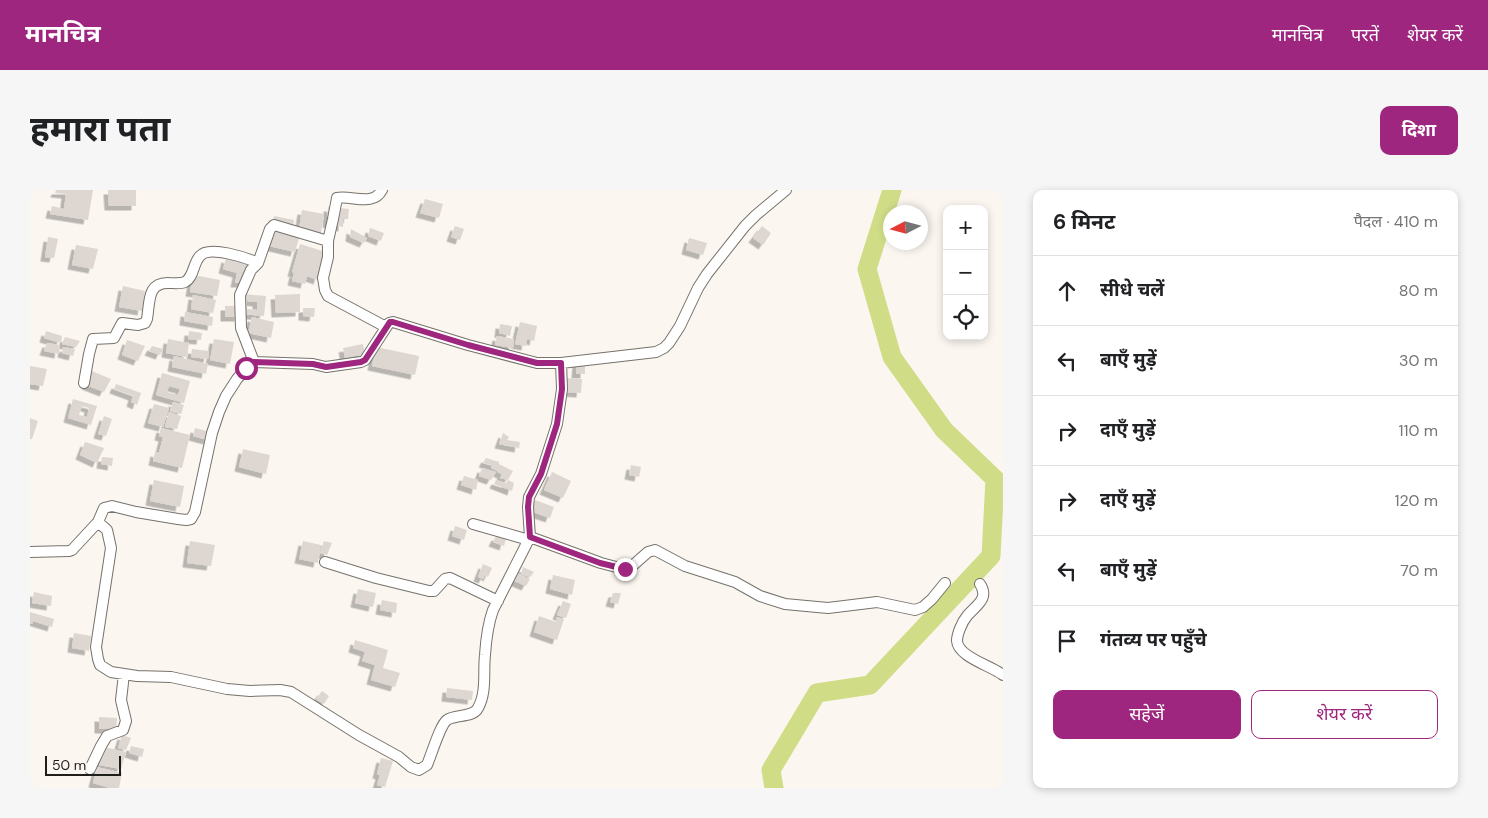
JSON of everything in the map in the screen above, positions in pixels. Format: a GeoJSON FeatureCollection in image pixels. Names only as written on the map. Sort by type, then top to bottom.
{"type":"FeatureCollection","features":[{"type":"Feature","properties":{"kind":"street"},"geometry":{"type":"LineString","coordinates":[[382,190],[377,197],[369,200],[337,198],[328,241],[328,257],[324,278],[325,290],[328,296],[386,327]]}},
{"type":"Feature","properties":{"kind":"street"},"geometry":{"type":"LineString","coordinates":[[30,552],[69,552],[98,522],[104,508],[112,506],[178,519],[191,519],[195,512],[212,433],[219,412],[226,396],[237,379],[254,362],[313,364],[326,367],[361,362],[365,360],[390,322],[537,363],[561,363],[656,352],[669,343],[707,274],[745,226],[786,190]]}},
{"type":"Feature","properties":{"kind":"street"},"geometry":{"type":"LineString","coordinates":[[254,362],[241,328],[240,295],[251,270],[258,263],[270,229],[274,226],[328,241]]}},
{"type":"Feature","properties":{"kind":"street"},"geometry":{"type":"LineString","coordinates":[[84,383],[93,339],[114,338],[122,323],[145,323],[154,286],[161,282],[186,282],[200,255],[206,251],[247,258],[258,263]]}},
{"type":"Feature","properties":{"kind":"street"},"geometry":{"type":"LineString","coordinates":[[98,522],[107,530],[111,548],[96,647],[98,659],[104,668],[111,672],[171,678],[226,688],[250,691],[287,691],[399,757],[411,767],[419,770],[427,765],[444,722],[453,717],[474,712],[478,708],[484,689],[487,634],[493,610],[529,538],[529,497],[541,474],[557,424],[562,389],[561,363]]}},
{"type":"Feature","properties":{"kind":"street"},"geometry":{"type":"LineString","coordinates":[[473,524],[529,538],[600,563],[620,568],[631,568],[648,552],[655,550],[685,566],[735,582],[760,596],[785,604],[828,608],[877,602],[915,610],[923,607],[932,599],[945,583]]}},
{"type":"Feature","properties":{"kind":"street"},"geometry":{"type":"LineString","coordinates":[[325,562],[376,578],[429,591],[438,589],[445,578],[456,579],[498,602]]}},
{"type":"Feature","properties":{"kind":"street"},"geometry":{"type":"LineString","coordinates":[[980,584],[983,592],[982,601],[966,617],[962,624],[957,640],[958,645],[967,655],[1003,675]]}},
{"type":"Feature","properties":{"kind":"street"},"geometry":{"type":"LineString","coordinates":[[90,770],[107,736],[123,730],[126,721],[121,700],[124,674]]}},
{"type":"Feature","properties":{"kind":"building"},"geometry":{"type":"Polygon","coordinates":[[[56,190],[93,190],[88,220],[50,214],[52,206],[64,209],[66,194],[55,193],[56,190]]]}},
{"type":"Feature","properties":{"kind":"building"},"geometry":{"type":"Polygon","coordinates":[[[108,190],[136,190],[136,206],[109,206],[108,190]]]}},
{"type":"Feature","properties":{"kind":"building"},"geometry":{"type":"Polygon","coordinates":[[[425,199],[443,204],[439,218],[420,213],[425,199]]]}},
{"type":"Feature","properties":{"kind":"building"},"geometry":{"type":"Polygon","coordinates":[[[328,207],[349,209],[348,219],[343,219],[343,227],[327,223],[328,207]]]}},
{"type":"Feature","properties":{"kind":"building"},"geometry":{"type":"Polygon","coordinates":[[[302,210],[324,214],[321,233],[299,229],[302,210]]]}},
{"type":"Feature","properties":{"kind":"building"},"geometry":{"type":"Polygon","coordinates":[[[274,216],[294,220],[293,228],[273,223],[274,216]]]}},
{"type":"Feature","properties":{"kind":"building"},"geometry":{"type":"Polygon","coordinates":[[[455,226],[464,229],[460,240],[451,237],[455,226]]]}},
{"type":"Feature","properties":{"kind":"building"},"geometry":{"type":"Polygon","coordinates":[[[762,226],[771,233],[763,245],[753,238],[762,226]]]}},
{"type":"Feature","properties":{"kind":"building"},"geometry":{"type":"Polygon","coordinates":[[[370,228],[384,233],[381,241],[368,236],[370,228]]]}},
{"type":"Feature","properties":{"kind":"building"},"geometry":{"type":"Polygon","coordinates":[[[273,229],[300,235],[295,252],[269,246],[273,229]]]}},
{"type":"Feature","properties":{"kind":"building"},"geometry":{"type":"Polygon","coordinates":[[[351,229],[367,238],[364,243],[350,237],[351,229]]]}},
{"type":"Feature","properties":{"kind":"building"},"geometry":{"type":"Polygon","coordinates":[[[48,237],[58,239],[54,258],[45,257],[48,237]]]}},
{"type":"Feature","properties":{"kind":"building"},"geometry":{"type":"Polygon","coordinates":[[[689,238],[707,243],[703,255],[686,250],[689,238]]]}},
{"type":"Feature","properties":{"kind":"building"},"geometry":{"type":"Polygon","coordinates":[[[300,244],[326,252],[318,280],[307,276],[305,284],[292,281],[294,273],[300,274],[292,272],[300,244]]]}},
{"type":"Feature","properties":{"kind":"building"},"geometry":{"type":"Polygon","coordinates":[[[76,245],[98,249],[93,269],[72,265],[76,245]]]}},
{"type":"Feature","properties":{"kind":"building"},"geometry":{"type":"Polygon","coordinates":[[[226,258],[250,266],[242,283],[235,283],[237,273],[223,269],[226,258]]]}},
{"type":"Feature","properties":{"kind":"building"},"geometry":{"type":"Polygon","coordinates":[[[193,275],[220,280],[217,296],[190,292],[193,275]]]}},
{"type":"Feature","properties":{"kind":"building"},"geometry":{"type":"Polygon","coordinates":[[[123,286],[145,291],[142,311],[119,307],[123,286]]]}},
{"type":"Feature","properties":{"kind":"building"},"geometry":{"type":"Polygon","coordinates":[[[243,294],[266,296],[264,316],[241,314],[243,294]],[[247,301],[247,309],[257,310],[257,302],[247,301]]]}},
{"type":"Feature","properties":{"kind":"building"},"geometry":{"type":"Polygon","coordinates":[[[300,294],[300,312],[276,313],[275,295],[300,294]]]}},
{"type":"Feature","properties":{"kind":"building"},"geometry":{"type":"Polygon","coordinates":[[[193,295],[216,300],[213,313],[191,309],[193,295]]]}},
{"type":"Feature","properties":{"kind":"building"},"geometry":{"type":"Polygon","coordinates":[[[225,306],[240,306],[239,317],[225,317],[225,306]]]}},
{"type":"Feature","properties":{"kind":"building"},"geometry":{"type":"Polygon","coordinates":[[[303,308],[315,308],[314,317],[303,316],[303,308]]]}},
{"type":"Feature","properties":{"kind":"building"},"geometry":{"type":"Polygon","coordinates":[[[185,312],[213,317],[212,326],[184,321],[185,312]]]}},
{"type":"Feature","properties":{"kind":"building"},"geometry":{"type":"Polygon","coordinates":[[[252,317],[274,322],[271,338],[248,333],[252,317]]]}},
{"type":"Feature","properties":{"kind":"building"},"geometry":{"type":"Polygon","coordinates":[[[520,322],[537,326],[534,341],[527,339],[526,346],[515,344],[520,322]]]}},
{"type":"Feature","properties":{"kind":"building"},"geometry":{"type":"Polygon","coordinates":[[[500,324],[512,326],[510,336],[499,333],[500,324]]]}},
{"type":"Feature","properties":{"kind":"building"},"geometry":{"type":"Polygon","coordinates":[[[46,331],[62,336],[61,343],[44,338],[46,331]]]}},
{"type":"Feature","properties":{"kind":"building"},"geometry":{"type":"Polygon","coordinates":[[[189,331],[202,333],[201,340],[188,339],[189,331]]]}},
{"type":"Feature","properties":{"kind":"building"},"geometry":{"type":"Polygon","coordinates":[[[497,336],[514,339],[513,348],[495,345],[497,336]]]}},
{"type":"Feature","properties":{"kind":"building"},"geometry":{"type":"Polygon","coordinates":[[[65,337],[80,341],[76,347],[62,344],[65,337]]]}},
{"type":"Feature","properties":{"kind":"building"},"geometry":{"type":"Polygon","coordinates":[[[168,339],[189,343],[187,357],[166,353],[168,339]]]}},
{"type":"Feature","properties":{"kind":"building"},"geometry":{"type":"Polygon","coordinates":[[[214,339],[234,342],[230,364],[210,360],[214,339]]]}},
{"type":"Feature","properties":{"kind":"building"},"geometry":{"type":"Polygon","coordinates":[[[127,340],[145,346],[138,361],[122,355],[127,340]]]}},
{"type":"Feature","properties":{"kind":"building"},"geometry":{"type":"Polygon","coordinates":[[[47,343],[60,345],[59,354],[44,351],[47,343]]]}},
{"type":"Feature","properties":{"kind":"building"},"geometry":{"type":"Polygon","coordinates":[[[363,344],[365,354],[345,358],[343,348],[363,344]]]}},
{"type":"Feature","properties":{"kind":"building"},"geometry":{"type":"Polygon","coordinates":[[[152,346],[163,349],[160,355],[149,351],[152,346]]]}},
{"type":"Feature","properties":{"kind":"building"},"geometry":{"type":"Polygon","coordinates":[[[63,347],[75,349],[73,356],[62,353],[63,347]]]}},
{"type":"Feature","properties":{"kind":"building"},"geometry":{"type":"Polygon","coordinates":[[[376,347],[419,356],[415,375],[372,366],[376,347]]]}},
{"type":"Feature","properties":{"kind":"building"},"geometry":{"type":"Polygon","coordinates":[[[192,349],[209,351],[208,359],[191,357],[192,349]]]}},
{"type":"Feature","properties":{"kind":"building"},"geometry":{"type":"Polygon","coordinates":[[[174,356],[208,364],[206,374],[172,367],[174,356]]]}},
{"type":"Feature","properties":{"kind":"building"},"geometry":{"type":"Polygon","coordinates":[[[577,361],[585,362],[585,374],[576,374],[577,361]]]}},
{"type":"Feature","properties":{"kind":"building"},"geometry":{"type":"Polygon","coordinates":[[[30,366],[47,369],[43,386],[30,384],[30,366]]]}},
{"type":"Feature","properties":{"kind":"building"},"geometry":{"type":"Polygon","coordinates":[[[92,371],[111,379],[104,392],[86,385],[92,371]]]}},
{"type":"Feature","properties":{"kind":"building"},"geometry":{"type":"Polygon","coordinates":[[[162,373],[190,381],[184,403],[156,395],[162,373]],[[169,386],[167,392],[178,395],[180,389],[169,386]]]}},
{"type":"Feature","properties":{"kind":"building"},"geometry":{"type":"Polygon","coordinates":[[[565,378],[582,379],[581,393],[564,392],[565,378]]]}},
{"type":"Feature","properties":{"kind":"building"},"geometry":{"type":"Polygon","coordinates":[[[116,384],[141,393],[137,405],[131,402],[133,396],[114,389],[116,384]]]}},
{"type":"Feature","properties":{"kind":"building"},"geometry":{"type":"Polygon","coordinates":[[[73,399],[97,406],[91,425],[68,418],[73,399]],[[82,406],[79,415],[87,417],[89,408],[82,406]]]}},
{"type":"Feature","properties":{"kind":"building"},"geometry":{"type":"Polygon","coordinates":[[[173,402],[184,405],[181,414],[170,411],[173,402]]]}},
{"type":"Feature","properties":{"kind":"building"},"geometry":{"type":"Polygon","coordinates":[[[154,404],[169,408],[163,427],[148,423],[154,404]]]}},
{"type":"Feature","properties":{"kind":"building"},"geometry":{"type":"Polygon","coordinates":[[[169,412],[181,416],[177,429],[165,427],[169,412]]]}},
{"type":"Feature","properties":{"kind":"building"},"geometry":{"type":"Polygon","coordinates":[[[104,416],[112,419],[106,436],[98,434],[104,416]]]}},
{"type":"Feature","properties":{"kind":"building"},"geometry":{"type":"Polygon","coordinates":[[[30,418],[38,421],[32,439],[30,439],[30,418]]]}},
{"type":"Feature","properties":{"kind":"building"},"geometry":{"type":"Polygon","coordinates":[[[161,428],[190,435],[182,468],[153,461],[155,452],[159,453],[163,437],[159,436],[161,428]]]}},
{"type":"Feature","properties":{"kind":"building"},"geometry":{"type":"Polygon","coordinates":[[[195,428],[210,432],[208,440],[193,436],[195,428]]]}},
{"type":"Feature","properties":{"kind":"building"},"geometry":{"type":"Polygon","coordinates":[[[503,433],[509,437],[507,440],[520,442],[519,448],[499,444],[503,433]]]}},
{"type":"Feature","properties":{"kind":"building"},"geometry":{"type":"Polygon","coordinates":[[[85,442],[104,448],[97,463],[80,455],[85,442]]]}},
{"type":"Feature","properties":{"kind":"building"},"geometry":{"type":"Polygon","coordinates":[[[243,449],[270,455],[266,474],[239,467],[243,449]]]}},
{"type":"Feature","properties":{"kind":"building"},"geometry":{"type":"Polygon","coordinates":[[[102,457],[113,458],[112,466],[101,464],[102,457]]]}},
{"type":"Feature","properties":{"kind":"building"},"geometry":{"type":"Polygon","coordinates":[[[486,458],[499,462],[499,464],[513,471],[508,480],[500,478],[502,474],[491,468],[491,465],[483,463],[486,458]]]}},
{"type":"Feature","properties":{"kind":"building"},"geometry":{"type":"Polygon","coordinates":[[[631,465],[641,467],[639,477],[629,475],[631,465]]]}},
{"type":"Feature","properties":{"kind":"building"},"geometry":{"type":"Polygon","coordinates":[[[482,468],[496,472],[491,480],[479,476],[482,468]]]}},
{"type":"Feature","properties":{"kind":"building"},"geometry":{"type":"Polygon","coordinates":[[[552,472],[571,481],[563,498],[544,490],[552,472]]]}},
{"type":"Feature","properties":{"kind":"building"},"geometry":{"type":"Polygon","coordinates":[[[464,476],[478,480],[476,490],[461,485],[464,476]]]}},
{"type":"Feature","properties":{"kind":"building"},"geometry":{"type":"Polygon","coordinates":[[[154,480],[184,486],[180,507],[150,501],[154,480]]]}},
{"type":"Feature","properties":{"kind":"building"},"geometry":{"type":"Polygon","coordinates":[[[496,480],[506,483],[508,480],[514,483],[512,491],[494,484],[496,480]]]}},
{"type":"Feature","properties":{"kind":"building"},"geometry":{"type":"Polygon","coordinates":[[[535,500],[554,507],[550,518],[530,511],[535,500]]]}},
{"type":"Feature","properties":{"kind":"building"},"geometry":{"type":"Polygon","coordinates":[[[455,526],[467,530],[464,540],[452,536],[455,526]]]}},
{"type":"Feature","properties":{"kind":"building"},"geometry":{"type":"Polygon","coordinates":[[[496,536],[506,539],[504,546],[493,542],[496,536]]]}},
{"type":"Feature","properties":{"kind":"building"},"geometry":{"type":"Polygon","coordinates":[[[190,541],[215,545],[211,566],[187,563],[190,541]]]}},
{"type":"Feature","properties":{"kind":"building"},"geometry":{"type":"Polygon","coordinates":[[[303,541],[321,545],[318,563],[299,559],[303,541]]]}},
{"type":"Feature","properties":{"kind":"building"},"geometry":{"type":"Polygon","coordinates":[[[324,541],[332,543],[327,555],[320,553],[324,541]]]}},
{"type":"Feature","properties":{"kind":"building"},"geometry":{"type":"Polygon","coordinates":[[[483,564],[492,568],[488,577],[485,575],[483,579],[478,577],[483,564]]]}},
{"type":"Feature","properties":{"kind":"building"},"geometry":{"type":"Polygon","coordinates":[[[523,567],[534,572],[530,577],[521,574],[523,567]]]}},
{"type":"Feature","properties":{"kind":"building"},"geometry":{"type":"Polygon","coordinates":[[[515,572],[530,579],[526,586],[512,580],[515,572]]]}},
{"type":"Feature","properties":{"kind":"building"},"geometry":{"type":"Polygon","coordinates":[[[553,575],[575,580],[572,595],[550,589],[553,575]]]}},
{"type":"Feature","properties":{"kind":"building"},"geometry":{"type":"Polygon","coordinates":[[[358,589],[376,593],[373,607],[355,603],[358,589]]]}},
{"type":"Feature","properties":{"kind":"building"},"geometry":{"type":"Polygon","coordinates":[[[34,592],[52,596],[51,606],[32,603],[34,592]]]}},
{"type":"Feature","properties":{"kind":"building"},"geometry":{"type":"Polygon","coordinates":[[[613,593],[621,593],[618,604],[610,602],[613,593]]]}},
{"type":"Feature","properties":{"kind":"building"},"geometry":{"type":"Polygon","coordinates":[[[382,600],[397,603],[396,613],[380,610],[382,600]]]}},
{"type":"Feature","properties":{"kind":"building"},"geometry":{"type":"Polygon","coordinates":[[[563,601],[571,604],[566,618],[557,615],[563,601]]]}},
{"type":"Feature","properties":{"kind":"building"},"geometry":{"type":"Polygon","coordinates":[[[30,612],[54,619],[52,627],[33,621],[32,624],[30,623],[30,612]]]}},
{"type":"Feature","properties":{"kind":"building"},"geometry":{"type":"Polygon","coordinates":[[[539,616],[556,622],[557,617],[564,619],[557,640],[534,632],[539,616]]]}},
{"type":"Feature","properties":{"kind":"building"},"geometry":{"type":"Polygon","coordinates":[[[74,633],[91,636],[89,651],[72,648],[74,633]]]}},
{"type":"Feature","properties":{"kind":"building"},"geometry":{"type":"Polygon","coordinates":[[[355,640],[388,650],[383,668],[400,673],[395,687],[371,680],[375,665],[362,661],[365,652],[353,648],[355,640]]]}},
{"type":"Feature","properties":{"kind":"building"},"geometry":{"type":"Polygon","coordinates":[[[447,688],[473,691],[472,700],[446,697],[447,688]]]}},
{"type":"Feature","properties":{"kind":"building"},"geometry":{"type":"Polygon","coordinates":[[[322,691],[329,696],[324,704],[316,699],[322,691]]]}},
{"type":"Feature","properties":{"kind":"building"},"geometry":{"type":"Polygon","coordinates":[[[99,717],[117,718],[116,729],[99,729],[99,717]]]}},
{"type":"Feature","properties":{"kind":"building"},"geometry":{"type":"Polygon","coordinates":[[[122,735],[131,738],[126,750],[118,748],[122,735]]]}},
{"type":"Feature","properties":{"kind":"building"},"geometry":{"type":"Polygon","coordinates":[[[131,746],[144,749],[142,757],[129,753],[131,746]]]}},
{"type":"Feature","properties":{"kind":"building"},"geometry":{"type":"Polygon","coordinates":[[[104,747],[126,752],[121,769],[99,765],[104,747]]]}},
{"type":"Feature","properties":{"kind":"building"},"geometry":{"type":"Polygon","coordinates":[[[381,758],[393,761],[385,787],[377,785],[380,775],[377,774],[381,758]]]}},
{"type":"Feature","properties":{"kind":"building"},"geometry":{"type":"Polygon","coordinates":[[[97,767],[122,773],[119,788],[110,788],[93,783],[97,767]]]}},
{"type":"Feature","properties":{"kind":"waterway"},"geometry":{"type":"LineString","coordinates":[[774,788],[771,770],[817,693],[870,685],[991,556],[995,479],[944,430],[892,357],[867,269],[892,190]]}},
{"type":"Feature","properties":{"kind":"route"},"geometry":{"type":"LineString","coordinates":[[246,368],[254,362],[313,364],[326,367],[361,362],[365,360],[390,322],[537,363],[561,363],[562,389],[557,424],[541,474],[529,497],[530,537],[600,563],[625,569]]}}]}
